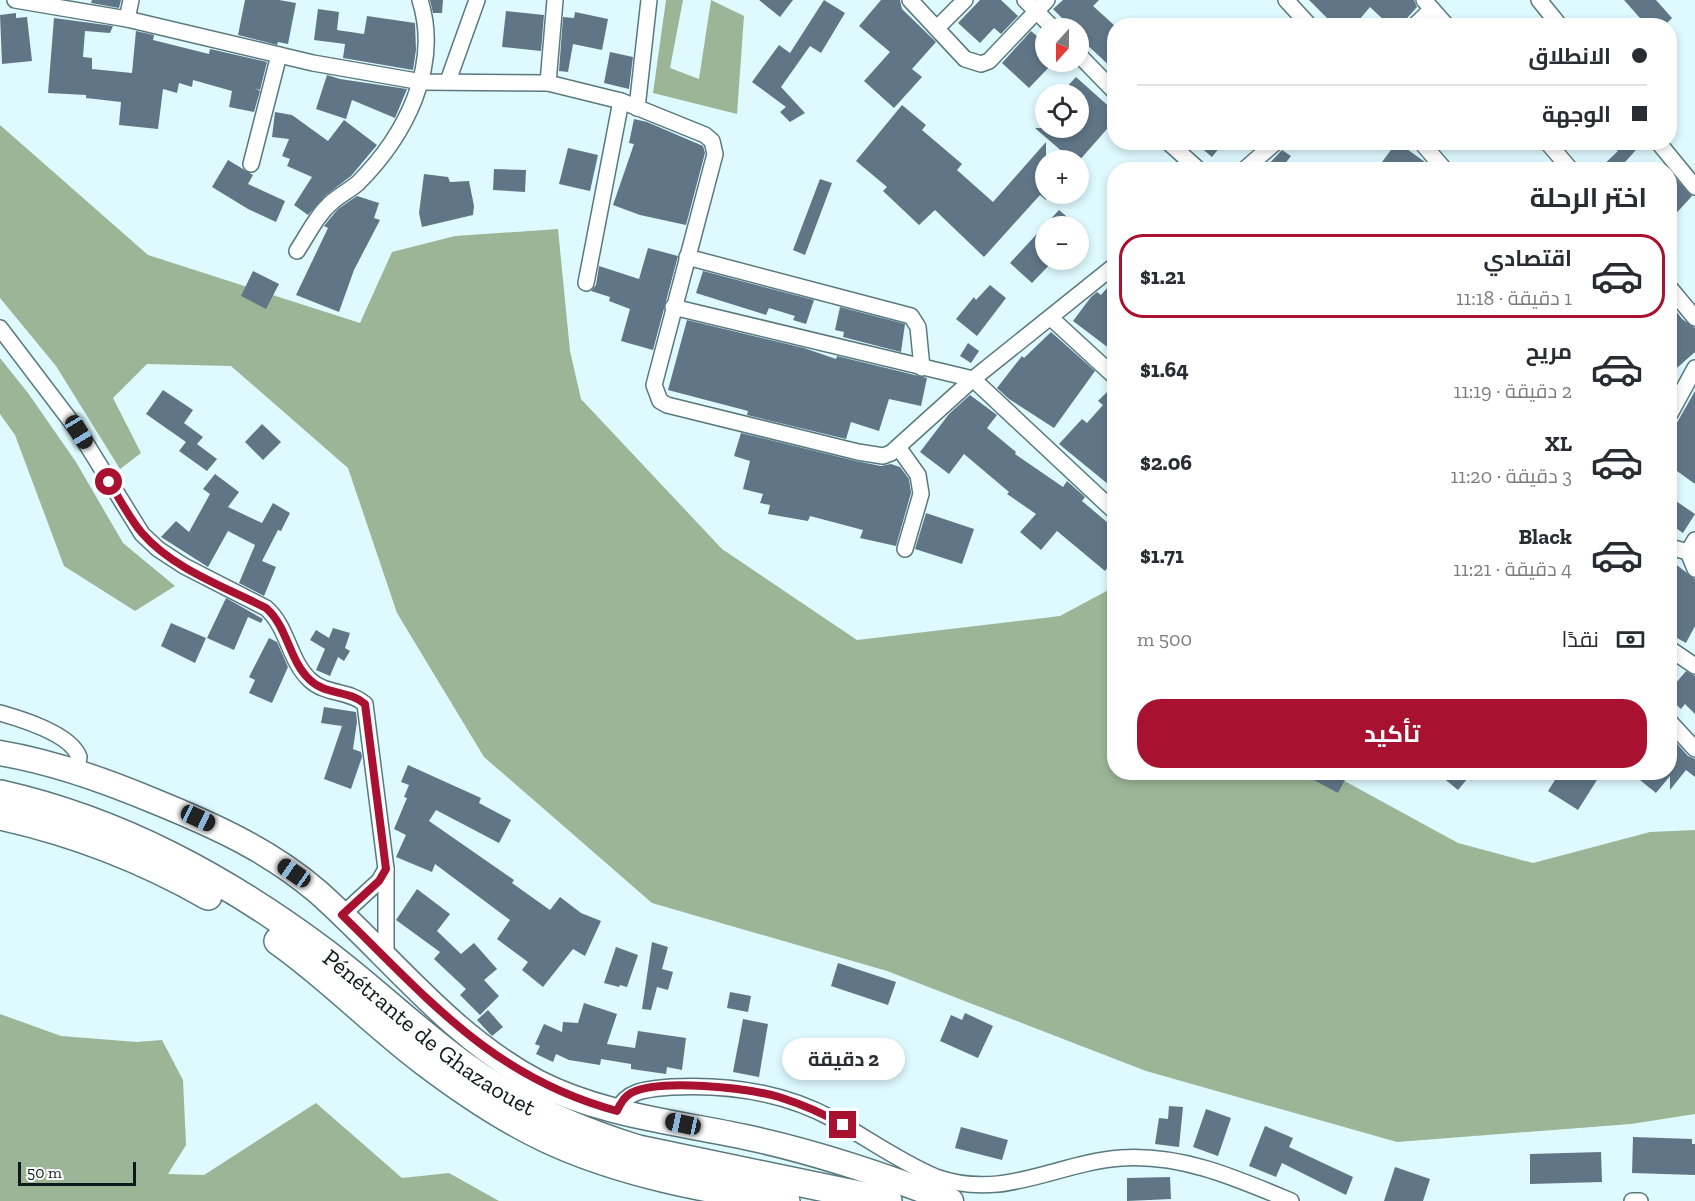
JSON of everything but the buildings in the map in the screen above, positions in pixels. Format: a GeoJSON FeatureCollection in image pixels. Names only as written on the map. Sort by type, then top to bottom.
{"type":"FeatureCollection","features":[{"type":"Feature","properties":{"kind":"highway","name":"Pénétrante de Ghazaouet"},"geometry":{"type":"LineString","coordinates":[[0,794],[98,822],[168,852],[208,875],[322,950],[464,1066],[543,1113],[638,1149],[888,1201]]}},
{"type":"Feature","properties":{"kind":"highway","name":"Pénétrante de Ghazaouet"},"geometry":{"type":"LineString","coordinates":[[0,816],[52,829],[120,853],[225,904],[294,952],[424,1061],[491,1107],[544,1137],[594,1157],[662,1177],[786,1201]]}},
{"type":"Feature","properties":{"kind":"main road"},"geometry":{"type":"LineString","coordinates":[[0,753],[77,770],[198,818],[236,836],[294,873],[342,915],[430,1002],[495,1057],[560,1093],[617,1111],[806,1152],[870,1171],[951,1201]]}},
{"type":"Feature","properties":{"kind":"street"},"geometry":{"type":"LineString","coordinates":[[15,0],[127,19],[314,63],[422,82],[548,83],[621,101],[705,135],[715,147],[715,154],[654,385],[660,401],[858,452],[883,456],[898,447],[973,379],[1107,272]]}},
{"type":"Feature","properties":{"kind":"street"},"geometry":{"type":"LineString","coordinates":[[127,19],[131,0]]}},
{"type":"Feature","properties":{"kind":"street"},"geometry":{"type":"LineString","coordinates":[[297,251],[319,216],[332,201],[357,183],[393,139],[408,116],[422,82],[426,33],[420,0]]}},
{"type":"Feature","properties":{"kind":"street"},"geometry":{"type":"LineString","coordinates":[[448,81],[477,0]]}},
{"type":"Feature","properties":{"kind":"street"},"geometry":{"type":"LineString","coordinates":[[548,83],[555,0]]}},
{"type":"Feature","properties":{"kind":"street"},"geometry":{"type":"LineString","coordinates":[[637,108],[649,0]]}},
{"type":"Feature","properties":{"kind":"street"},"geometry":{"type":"LineString","coordinates":[[910,0],[966,59],[981,64],[989,61],[1036,4],[1046,18]]}},
{"type":"Feature","properties":{"kind":"street"},"geometry":{"type":"LineString","coordinates":[[938,27],[965,0]]}},
{"type":"Feature","properties":{"kind":"street"},"geometry":{"type":"LineString","coordinates":[[1286,0],[1303,18]]}},
{"type":"Feature","properties":{"kind":"street"},"geometry":{"type":"LineString","coordinates":[[1539,0],[1554,18]]}},
{"type":"Feature","properties":{"kind":"street"},"geometry":{"type":"LineString","coordinates":[[1419,18],[1428,4],[1440,18]]}},
{"type":"Feature","properties":{"kind":"street"},"geometry":{"type":"LineString","coordinates":[[251,164],[279,55]]}},
{"type":"Feature","properties":{"kind":"street"},"geometry":{"type":"LineString","coordinates":[[1089,65],[1107,84]]}},
{"type":"Feature","properties":{"kind":"street"},"geometry":{"type":"LineString","coordinates":[[586,283],[621,101]]}},
{"type":"Feature","properties":{"kind":"street"},"geometry":{"type":"LineString","coordinates":[[1177,150],[1190,162]]}},
{"type":"Feature","properties":{"kind":"street"},"geometry":{"type":"LineString","coordinates":[[1253,162],[1267,150]]}},
{"type":"Feature","properties":{"kind":"street"},"geometry":{"type":"LineString","coordinates":[[1428,150],[1438,162]]}},
{"type":"Feature","properties":{"kind":"street"},"geometry":{"type":"LineString","coordinates":[[1554,150],[1563,162]]}},
{"type":"Feature","properties":{"kind":"street"},"geometry":{"type":"LineString","coordinates":[[1665,150],[1674,162]]}},
{"type":"Feature","properties":{"kind":"street"},"geometry":{"type":"LineString","coordinates":[[1677,165],[1695,187]]}},
{"type":"Feature","properties":{"kind":"street"},"geometry":{"type":"LineString","coordinates":[[687,257],[911,316],[918,327],[922,368]]}},
{"type":"Feature","properties":{"kind":"street"},"geometry":{"type":"LineString","coordinates":[[1677,296],[1695,318]]}},
{"type":"Feature","properties":{"kind":"street"},"geometry":{"type":"LineString","coordinates":[[674,307],[973,379],[1107,505]]}},
{"type":"Feature","properties":{"kind":"street"},"geometry":{"type":"LineString","coordinates":[[1051,318],[1107,370]]}},
{"type":"Feature","properties":{"kind":"street"},"geometry":{"type":"LineString","coordinates":[[0,328],[79,432],[142,534],[158,549],[184,566],[266,608],[273,615],[295,658],[311,682],[332,692],[353,696],[365,704],[386,869],[386,958]]}},
{"type":"Feature","properties":{"kind":"street"},"geometry":{"type":"LineString","coordinates":[[1677,401],[1695,368]]}},
{"type":"Feature","properties":{"kind":"street"},"geometry":{"type":"LineString","coordinates":[[898,447],[918,475],[921,494],[904,549]]}},
{"type":"Feature","properties":{"kind":"street"},"geometry":{"type":"LineString","coordinates":[[1677,547],[1693,548],[1695,568]]}},
{"type":"Feature","properties":{"kind":"street"},"geometry":{"type":"LineString","coordinates":[[1677,654],[1695,666]]}},
{"type":"Feature","properties":{"kind":"street"},"geometry":{"type":"LineString","coordinates":[[0,713],[32,723],[71,745],[79,756],[77,770]]}},
{"type":"Feature","properties":{"kind":"street"},"geometry":{"type":"LineString","coordinates":[[1677,730],[1695,749]]}},
{"type":"Feature","properties":{"kind":"street"},"geometry":{"type":"LineString","coordinates":[[342,915],[379,881],[386,869]]}},
{"type":"Feature","properties":{"kind":"street"},"geometry":{"type":"LineString","coordinates":[[617,1111],[628,1096],[639,1091],[696,1086],[724,1087],[779,1097],[805,1107],[831,1118],[921,1170],[955,1183],[972,1186],[1006,1186],[1099,1161],[1146,1158],[1193,1164],[1216,1170],[1291,1201]]}},
{"type":"Feature","properties":{"kind":"street"},"geometry":{"type":"LineString","coordinates":[[1632,1201],[1641,1201]]}},
{"type":"Feature","properties":{"kind":"green space"},"geometry":{"type":"Polygon","coordinates":[[[666,0],[683,0],[670,68],[699,79],[711,0],[744,16],[737,114],[653,93],[666,0]]]}},
{"type":"Feature","properties":{"kind":"green space"},"geometry":{"type":"Polygon","coordinates":[[[0,125],[148,255],[360,323],[392,252],[455,236],[558,229],[570,351],[581,399],[722,549],[857,640],[1060,616],[1107,591],[1107,780],[1343,780],[1458,843],[1533,863],[1650,832],[1695,830],[1695,1114],[1631,1124],[1397,1142],[1146,1071],[887,971],[652,903],[484,757],[397,613],[348,468],[231,366],[147,364],[113,398],[141,453],[120,469],[56,366],[0,298],[0,125]]]}},
{"type":"Feature","properties":{"kind":"green space"},"geometry":{"type":"Polygon","coordinates":[[[0,358],[28,393],[76,462],[123,543],[175,586],[135,611],[64,566],[15,435],[0,414],[0,358]]]}},
{"type":"Feature","properties":{"kind":"green space"},"geometry":{"type":"Polygon","coordinates":[[[0,1014],[61,1036],[137,1042],[162,1040],[183,1080],[186,1145],[168,1174],[204,1175],[316,1103],[402,1178],[449,1173],[499,1201],[0,1201],[0,1014]]]}},
{"type":"Feature","properties":{"kind":"route"},"geometry":{"type":"LineString","coordinates":[[109,482],[142,534],[158,549],[184,566],[266,608],[283,630],[295,658],[311,682],[320,688],[353,696],[365,704],[368,710],[386,869],[374,887],[354,902],[342,915],[457,1026],[495,1057],[538,1082],[584,1102],[617,1111],[623,1100],[633,1092],[696,1086],[724,1087],[779,1097],[843,1125]]}}]}
